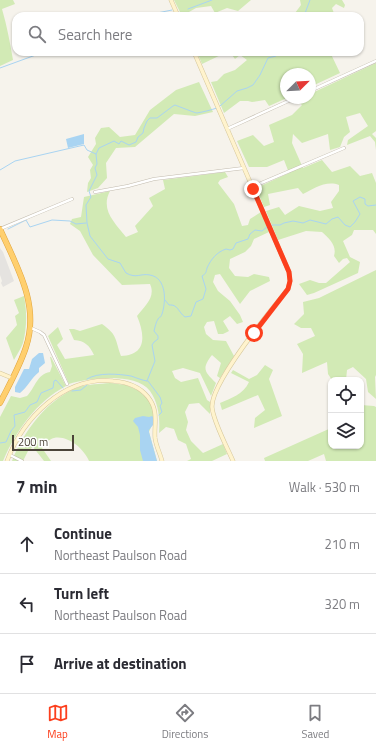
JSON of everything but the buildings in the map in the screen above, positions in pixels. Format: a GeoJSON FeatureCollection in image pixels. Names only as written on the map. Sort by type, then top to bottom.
{"type":"FeatureCollection","features":[{"type":"Feature","properties":{"kind":"highway"},"geometry":{"type":"LineString","coordinates":[[0,229],[27,292],[31,314],[26,348],[0,402]]}},
{"type":"Feature","properties":{"kind":"street"},"geometry":{"type":"LineString","coordinates":[[171,0],[176,12]]}},
{"type":"Feature","properties":{"kind":"street"},"geometry":{"type":"LineString","coordinates":[[196,56],[289,272],[290,281],[288,289],[256,330],[225,374],[213,397],[212,405],[214,414],[233,461]]}},
{"type":"Feature","properties":{"kind":"street"},"geometry":{"type":"LineString","coordinates":[[316,88],[376,61]]}},
{"type":"Feature","properties":{"kind":"street"},"geometry":{"type":"LineString","coordinates":[[227,129],[282,104]]}},
{"type":"Feature","properties":{"kind":"street"},"geometry":{"type":"LineString","coordinates":[[252,187],[344,148]]}},
{"type":"Feature","properties":{"kind":"street"},"geometry":{"type":"LineString","coordinates":[[95,192],[128,186],[150,179],[244,168]]}},
{"type":"Feature","properties":{"kind":"street"},"geometry":{"type":"LineString","coordinates":[[0,229],[72,199]]}},
{"type":"Feature","properties":{"kind":"street"},"geometry":{"type":"LineString","coordinates":[[30,328],[40,332],[45,337],[66,384]]}},
{"type":"Feature","properties":{"kind":"street"},"geometry":{"type":"LineString","coordinates":[[0,373],[12,378]]}},
{"type":"Feature","properties":{"kind":"street"},"geometry":{"type":"LineString","coordinates":[[7,461],[18,436],[30,420],[58,395],[69,388],[80,384],[108,380],[122,382],[132,386],[144,393],[151,402],[156,416],[156,440],[162,461]]}},
{"type":"Feature","properties":{"kind":"street"},"geometry":{"type":"LineString","coordinates":[[9,455],[22,461]]}},
{"type":"Feature","properties":{"kind":"green space"},"geometry":{"type":"Polygon","coordinates":[[[0,0],[13,0],[15,4],[2,9],[13,60],[0,66],[0,0]]]}},
{"type":"Feature","properties":{"kind":"green space"},"geometry":{"type":"Polygon","coordinates":[[[174,0],[251,0],[238,11],[227,8],[214,12],[211,6],[196,8],[189,12],[180,12],[174,0]]]}},
{"type":"Feature","properties":{"kind":"green space"},"geometry":{"type":"Polygon","coordinates":[[[300,0],[342,0],[345,5],[344,8],[336,4],[332,8],[334,12],[296,12],[301,5],[300,0]]]}},
{"type":"Feature","properties":{"kind":"green space"},"geometry":{"type":"Polygon","coordinates":[[[199,56],[219,56],[202,64],[199,56]]]}},
{"type":"Feature","properties":{"kind":"green space"},"geometry":{"type":"Polygon","coordinates":[[[241,56],[332,56],[340,73],[316,84],[316,68],[280,68],[280,101],[269,106],[265,100],[252,102],[240,101],[224,113],[211,82],[217,81],[224,74],[235,70],[247,60],[241,56]]]}},
{"type":"Feature","properties":{"kind":"green space"},"geometry":{"type":"Polygon","coordinates":[[[376,63],[376,131],[372,134],[376,138],[376,150],[375,142],[370,136],[347,145],[348,140],[368,126],[360,113],[346,117],[350,132],[344,137],[340,147],[330,150],[328,134],[302,143],[293,134],[292,143],[303,168],[322,160],[332,172],[350,166],[360,176],[372,173],[376,183],[376,234],[373,230],[354,230],[352,235],[343,241],[350,257],[360,262],[358,273],[307,295],[299,284],[310,280],[319,283],[326,283],[350,262],[347,258],[343,259],[339,263],[334,256],[334,246],[328,237],[322,232],[306,231],[278,240],[266,211],[279,207],[285,215],[299,206],[320,211],[333,208],[331,202],[339,191],[339,185],[325,184],[303,194],[298,188],[268,194],[270,205],[264,207],[256,188],[289,173],[284,160],[267,167],[249,167],[237,141],[253,135],[264,146],[274,142],[269,125],[292,115],[302,105],[301,104],[316,104],[316,91],[376,63]]]}},
{"type":"Feature","properties":{"kind":"green space"},"geometry":{"type":"Polygon","coordinates":[[[199,82],[213,112],[195,116],[174,114],[135,147],[116,148],[106,163],[107,178],[98,188],[87,192],[88,183],[91,178],[90,170],[93,165],[88,157],[96,144],[95,138],[101,128],[109,127],[120,137],[135,135],[150,110],[176,90],[199,82]]]}},
{"type":"Feature","properties":{"kind":"green space"},"geometry":{"type":"Polygon","coordinates":[[[225,172],[228,177],[220,180],[218,183],[234,204],[242,226],[248,225],[250,219],[261,212],[269,232],[254,239],[251,246],[245,252],[230,259],[229,268],[235,276],[248,277],[254,274],[269,277],[270,281],[250,291],[240,304],[220,274],[215,275],[213,282],[218,291],[230,301],[243,322],[237,324],[230,316],[223,321],[229,331],[223,334],[218,334],[214,321],[207,322],[204,327],[206,334],[213,340],[226,341],[234,356],[220,378],[217,376],[221,363],[212,355],[206,364],[207,373],[216,383],[211,396],[200,373],[183,368],[172,371],[175,378],[181,382],[198,378],[207,400],[210,402],[210,414],[199,403],[189,404],[185,412],[188,422],[186,430],[191,441],[203,453],[223,444],[227,454],[212,461],[187,461],[191,459],[186,444],[178,440],[174,429],[166,427],[159,433],[158,412],[150,391],[143,385],[134,381],[123,379],[111,378],[88,380],[69,384],[48,336],[58,327],[63,339],[57,345],[65,359],[94,355],[86,344],[81,341],[74,340],[69,329],[80,331],[102,324],[111,331],[117,342],[121,356],[136,352],[142,343],[142,330],[137,316],[151,297],[152,293],[150,284],[122,285],[93,255],[80,231],[70,224],[72,219],[81,217],[84,197],[110,191],[107,198],[107,204],[110,216],[126,237],[138,232],[135,226],[153,206],[149,198],[165,189],[163,180],[225,172]]]}},
{"type":"Feature","properties":{"kind":"green space"},"geometry":{"type":"Polygon","coordinates":[[[376,270],[376,399],[368,392],[366,379],[353,367],[347,370],[346,377],[330,377],[328,374],[327,362],[302,373],[303,354],[297,344],[315,336],[311,328],[301,328],[294,324],[304,314],[303,302],[319,298],[376,270]]]}},
{"type":"Feature","properties":{"kind":"green space"},"geometry":{"type":"Polygon","coordinates":[[[24,296],[26,325],[22,345],[14,360],[6,338],[17,325],[15,316],[19,313],[14,300],[24,296]]]}},
{"type":"Feature","properties":{"kind":"green space"},"geometry":{"type":"Polygon","coordinates":[[[50,357],[66,386],[45,400],[28,418],[14,439],[3,461],[0,461],[0,417],[11,396],[20,398],[27,396],[39,378],[50,372],[52,366],[50,357]]]}},
{"type":"Feature","properties":{"kind":"green space"},"geometry":{"type":"Polygon","coordinates":[[[265,365],[273,370],[269,379],[282,416],[254,428],[255,418],[265,410],[258,395],[222,410],[220,403],[240,393],[249,382],[231,373],[233,370],[249,379],[257,375],[265,365]]]}},
{"type":"Feature","properties":{"kind":"green space"},"geometry":{"type":"Polygon","coordinates":[[[110,383],[126,385],[139,391],[150,401],[154,411],[154,420],[149,432],[157,461],[89,461],[87,456],[75,444],[65,439],[54,438],[50,439],[42,448],[51,461],[44,461],[33,447],[28,451],[23,461],[12,461],[30,428],[38,417],[57,399],[79,387],[110,383]]]}},
{"type":"Feature","properties":{"kind":"green space"},"geometry":{"type":"Polygon","coordinates":[[[364,405],[376,407],[376,461],[326,461],[324,454],[308,461],[265,461],[264,458],[328,429],[328,449],[364,449],[364,405]]]}},
{"type":"Feature","properties":{"kind":"shaded area"},"geometry":{"type":"Polygon","coordinates":[[[0,248],[14,281],[3,287],[0,275],[0,248]]]}},
{"type":"Feature","properties":{"kind":"water"},"geometry":{"type":"Polygon","coordinates":[[[84,134],[84,144],[68,148],[66,139],[84,134]]]}},
{"type":"Feature","properties":{"kind":"water"},"geometry":{"type":"Polygon","coordinates":[[[39,353],[43,353],[45,363],[39,368],[39,372],[23,391],[20,393],[15,392],[15,387],[24,369],[29,369],[32,359],[39,353]]]}},
{"type":"Feature","properties":{"kind":"water"},"geometry":{"type":"Polygon","coordinates":[[[143,416],[153,417],[153,425],[149,432],[157,461],[143,461],[140,450],[140,435],[138,427],[133,421],[135,418],[143,416]]]}},
{"type":"Feature","properties":{"kind":"waterway"},"geometry":{"type":"LineString","coordinates":[[188,9],[212,0]]}},
{"type":"Feature","properties":{"kind":"waterway"},"geometry":{"type":"LineString","coordinates":[[306,12],[310,0]]}},
{"type":"Feature","properties":{"kind":"waterway"},"geometry":{"type":"LineString","coordinates":[[162,12],[172,10]]}},
{"type":"Feature","properties":{"kind":"waterway"},"geometry":{"type":"LineString","coordinates":[[0,68],[33,56]]}},
{"type":"Feature","properties":{"kind":"waterway"},"geometry":{"type":"LineString","coordinates":[[220,106],[237,91],[253,85],[260,75],[268,58],[276,56]]}},
{"type":"Feature","properties":{"kind":"waterway"},"geometry":{"type":"LineString","coordinates":[[147,381],[155,361],[152,345],[158,339],[158,336],[154,331],[163,309],[164,291],[160,281],[156,277],[150,275],[133,276],[126,273],[120,263],[108,259],[90,236],[87,223],[86,205],[91,197],[89,191],[97,175],[95,168],[97,164],[96,154],[99,148],[114,141],[119,144],[121,141],[129,145],[136,142],[138,137],[143,133],[147,121],[150,118],[157,118],[175,105],[197,113],[217,108]]}},
{"type":"Feature","properties":{"kind":"waterway"},"geometry":{"type":"LineString","coordinates":[[0,170],[15,161],[84,145],[87,150],[96,154]]}},
{"type":"Feature","properties":{"kind":"waterway"},"geometry":{"type":"LineString","coordinates":[[272,225],[280,225],[293,221],[303,223],[310,220],[326,224],[332,219],[338,217],[345,225],[350,227],[360,214],[353,201],[360,197],[365,199],[365,204],[368,206],[376,205]]}},
{"type":"Feature","properties":{"kind":"waterway"},"geometry":{"type":"LineString","coordinates":[[8,229],[26,220],[30,227],[52,220],[70,221],[76,224],[86,223]]}},
{"type":"Feature","properties":{"kind":"waterway"},"geometry":{"type":"LineString","coordinates":[[165,300],[169,305],[176,307],[185,317],[191,316],[196,302],[203,299],[206,289],[202,276],[206,273],[212,259],[223,250],[233,249],[236,243],[248,239],[250,234],[255,230],[262,231],[267,227]]}},
{"type":"Feature","properties":{"kind":"waterway"},"geometry":{"type":"LineString","coordinates":[[87,379],[97,375],[115,374],[131,376],[147,381]]}},
{"type":"Feature","properties":{"kind":"waterway"},"geometry":{"type":"LineString","coordinates":[[0,443],[6,442],[15,426],[14,415],[25,412],[30,405],[37,402],[41,393],[53,388],[54,381],[56,380],[63,388]]}},
{"type":"Feature","properties":{"kind":"waterway"},"geometry":{"type":"LineString","coordinates":[[148,381],[160,397],[162,403],[160,406],[162,412],[159,415]]}},
{"type":"Feature","properties":{"kind":"waterway"},"geometry":{"type":"LineString","coordinates":[[72,391],[81,390],[87,385]]}},
{"type":"Feature","properties":{"kind":"route"},"geometry":{"type":"LineString","coordinates":[[253,189],[290,274],[290,285],[288,289],[254,333]]}}]}
